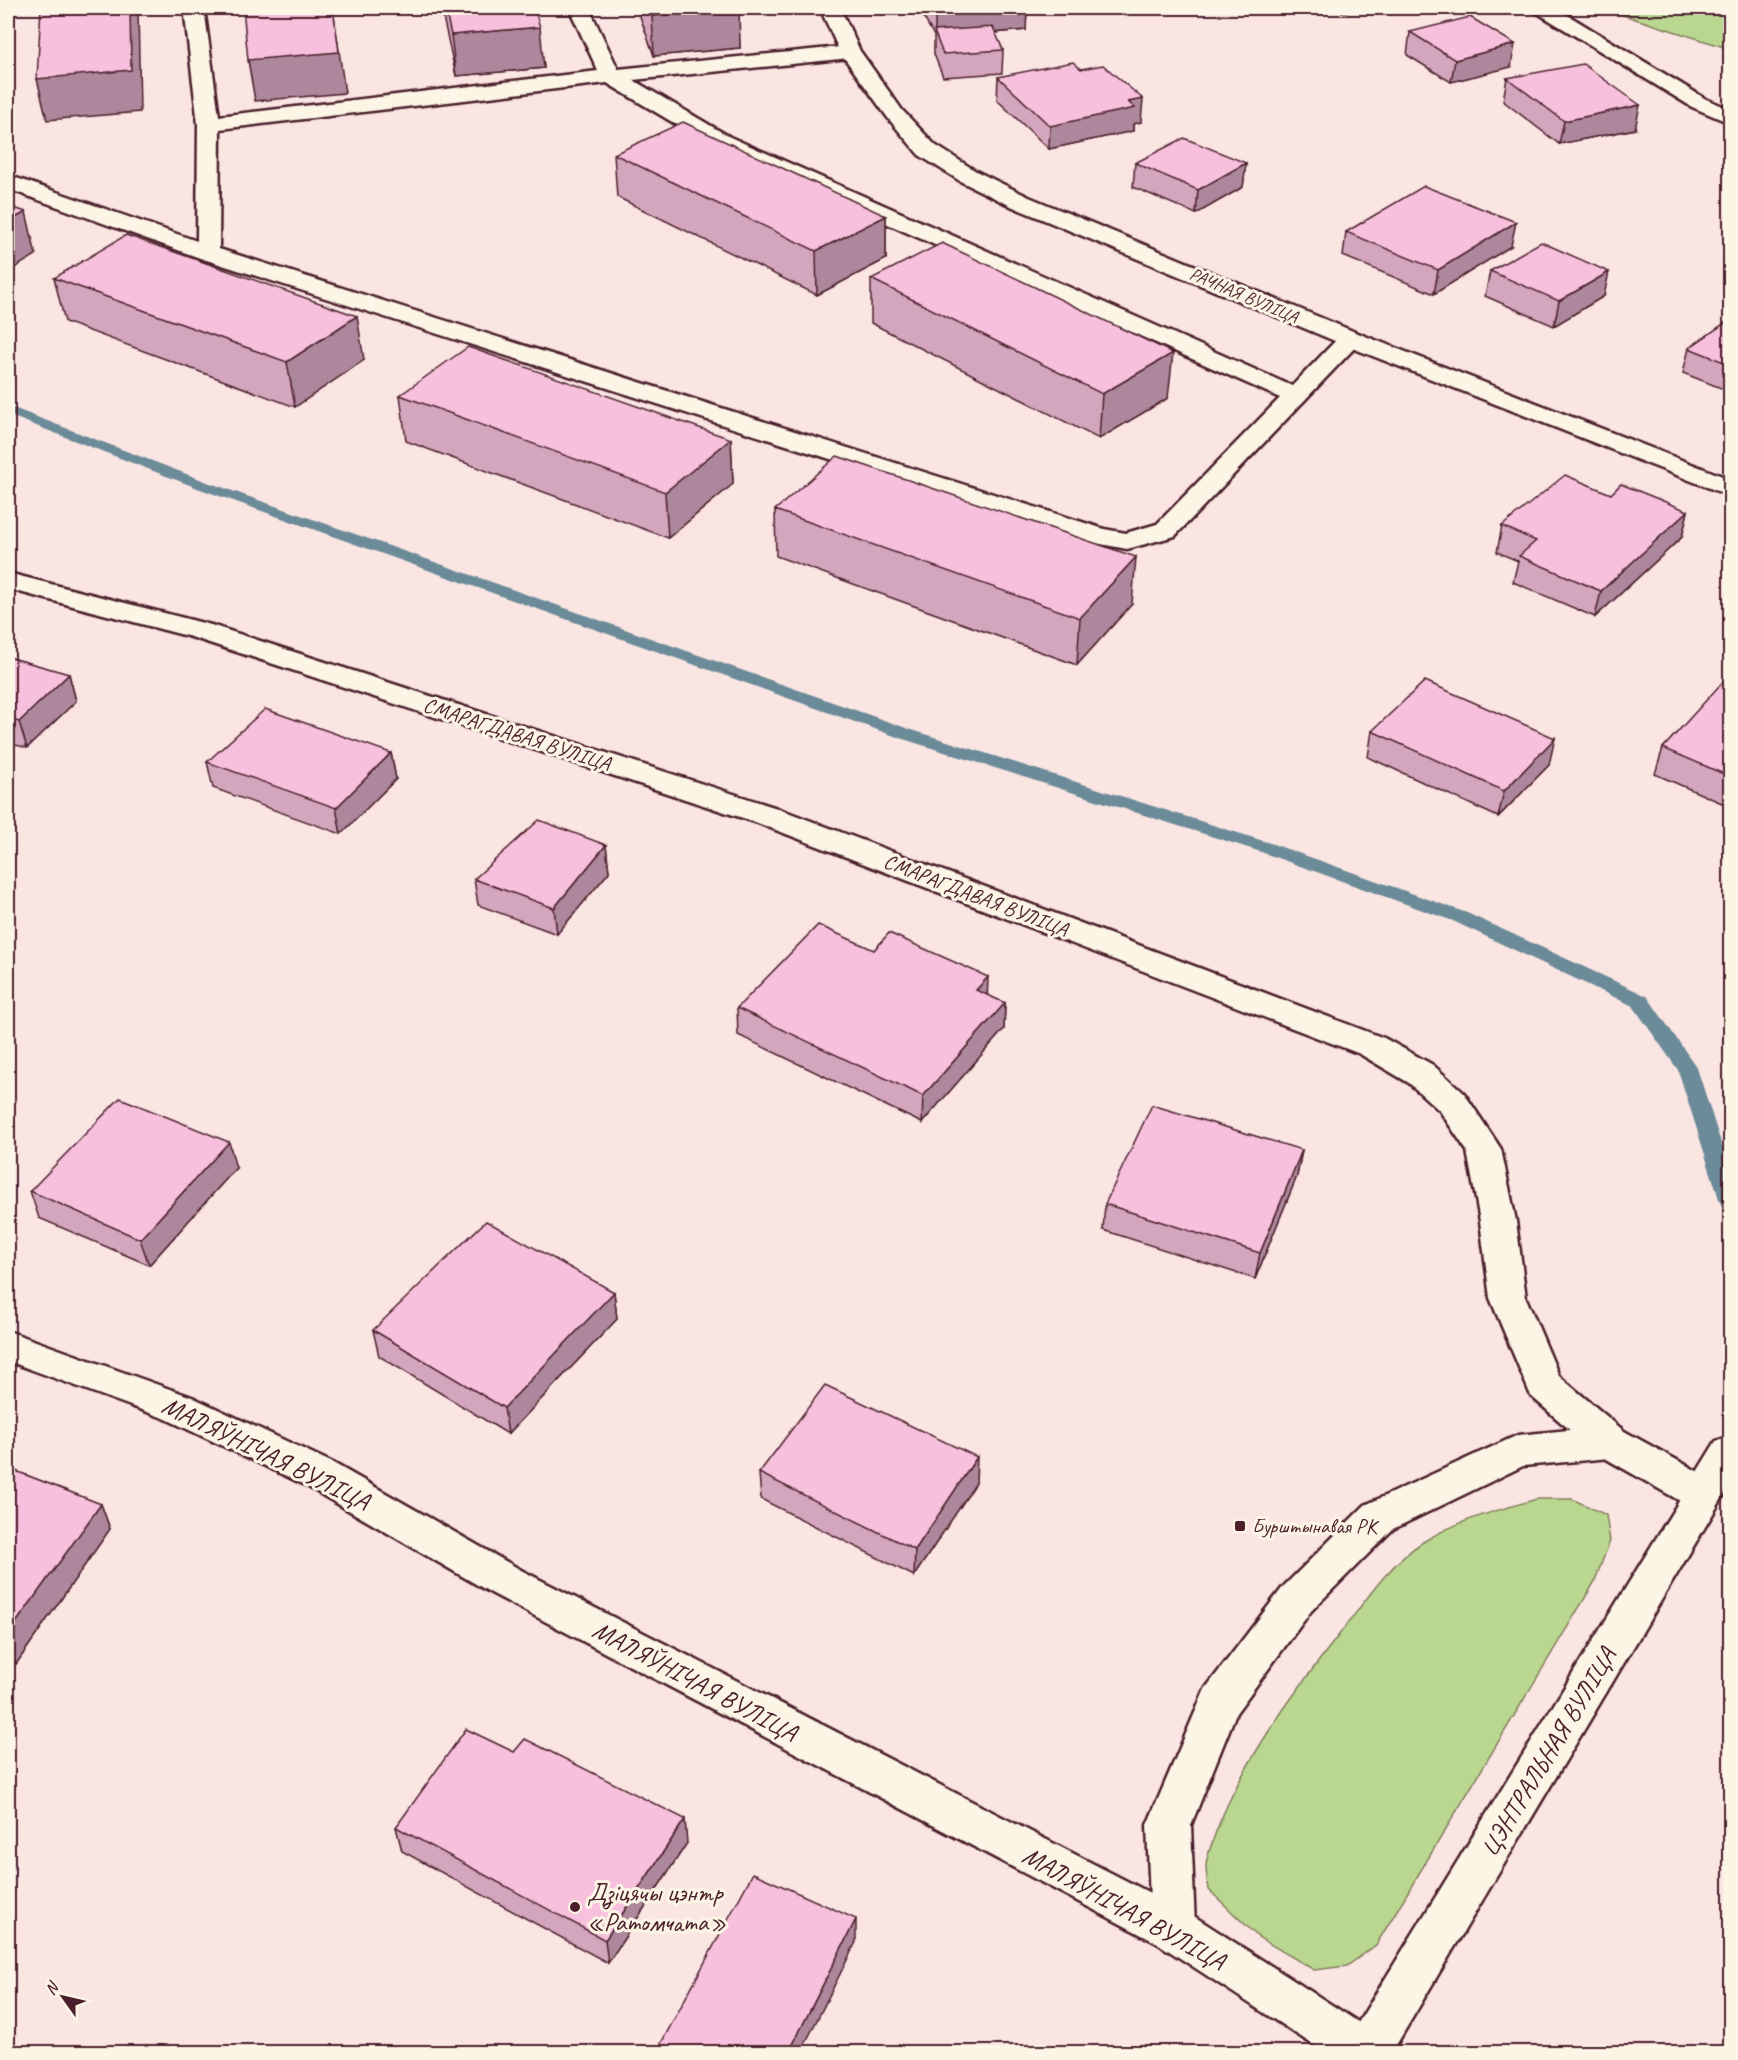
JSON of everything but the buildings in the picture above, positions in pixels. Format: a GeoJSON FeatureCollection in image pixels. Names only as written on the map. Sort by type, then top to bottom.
{"type":"FeatureCollection","features":[{"type":"Feature","properties":{"kind":"street"},"geometry":{"type":"LineString","coordinates":[[194,8],[209,124],[208,253]]}},
{"type":"Feature","properties":{"kind":"street"},"geometry":{"type":"LineString","coordinates":[[579,8],[610,76],[722,142],[1295,396]]}},
{"type":"Feature","properties":{"kind":"street","name":"РАЧНАЯ ВУЛІЦА"},"geometry":{"type":"LineString","coordinates":[[830,8],[850,52],[895,114],[927,150],[968,176],[1022,202],[1351,339],[1731,488]]}},
{"type":"Feature","properties":{"kind":"street"},"geometry":{"type":"LineString","coordinates":[[1543,8],[1699,103],[1731,117]]}},
{"type":"Feature","properties":{"kind":"street"},"geometry":{"type":"LineString","coordinates":[[209,124],[610,76],[850,52]]}},
{"type":"Feature","properties":{"kind":"street"},"geometry":{"type":"LineString","coordinates":[[8,182],[208,253],[1099,536],[1127,541],[1166,531],[1351,339]]}},
{"type":"Feature","properties":{"kind":"street","name":"СМАРАГДАВАЯ ВУЛІЦА"},"geometry":{"type":"LineString","coordinates":[[8,581],[201,631],[766,815],[1372,1046],[1422,1074],[1452,1102],[1484,1149],[1498,1221],[1508,1298],[1544,1385],[1610,1442],[1703,1494]]}},
{"type":"Feature","properties":{"kind":"street","name":"МАЛЯЎНІЧАЯ ВУЛІЦА"},"geometry":{"type":"LineString","coordinates":[[8,1346],[179,1408],[319,1474],[507,1582],[1173,1928],[1365,2052]]}},
{"type":"Feature","properties":{"kind":"street"},"geometry":{"type":"LineString","coordinates":[[1173,1928],[1169,1825],[1220,1702],[1298,1599],[1378,1517],[1518,1452],[1610,1442]]}},
{"type":"Feature","properties":{"kind":"street","name":"ЦЭНТРАЛЬНАЯ ВУЛІЦА"},"geometry":{"type":"LineString","coordinates":[[1365,2052],[1703,1494],[1731,1452]]}},
{"type":"Feature","properties":{"kind":"green space"},"geometry":{"type":"Polygon","coordinates":[[[1601,8],[1730,8],[1730,49],[1601,8]]]}},
{"type":"Feature","properties":{"kind":"green space"},"geometry":{"type":"Polygon","coordinates":[[[1537,1499],[1572,1499],[1606,1515],[1610,1541],[1594,1583],[1376,1945],[1347,1966],[1314,1970],[1258,1937],[1209,1890],[1206,1863],[1231,1796],[1267,1734],[1287,1705],[1392,1568],[1412,1550],[1436,1534],[1478,1516],[1537,1499]]]}},
{"type":"Feature","properties":{"kind":"waterway"},"geometry":{"type":"LineString","coordinates":[[8,410],[205,486],[906,734],[1267,848],[1460,917],[1640,1001],[1687,1068],[1730,1202]]}},
{"type":"Feature","properties":{"kind":"place","name":"Бурштынавая РК"},"geometry":{"type":"Point","coordinates":[1240,1526]}},
{"type":"Feature","properties":{"kind":"place","name":"Дзіцячы цэнтр «Ратомчата»"},"geometry":{"type":"Point","coordinates":[575,1907]}}]}
